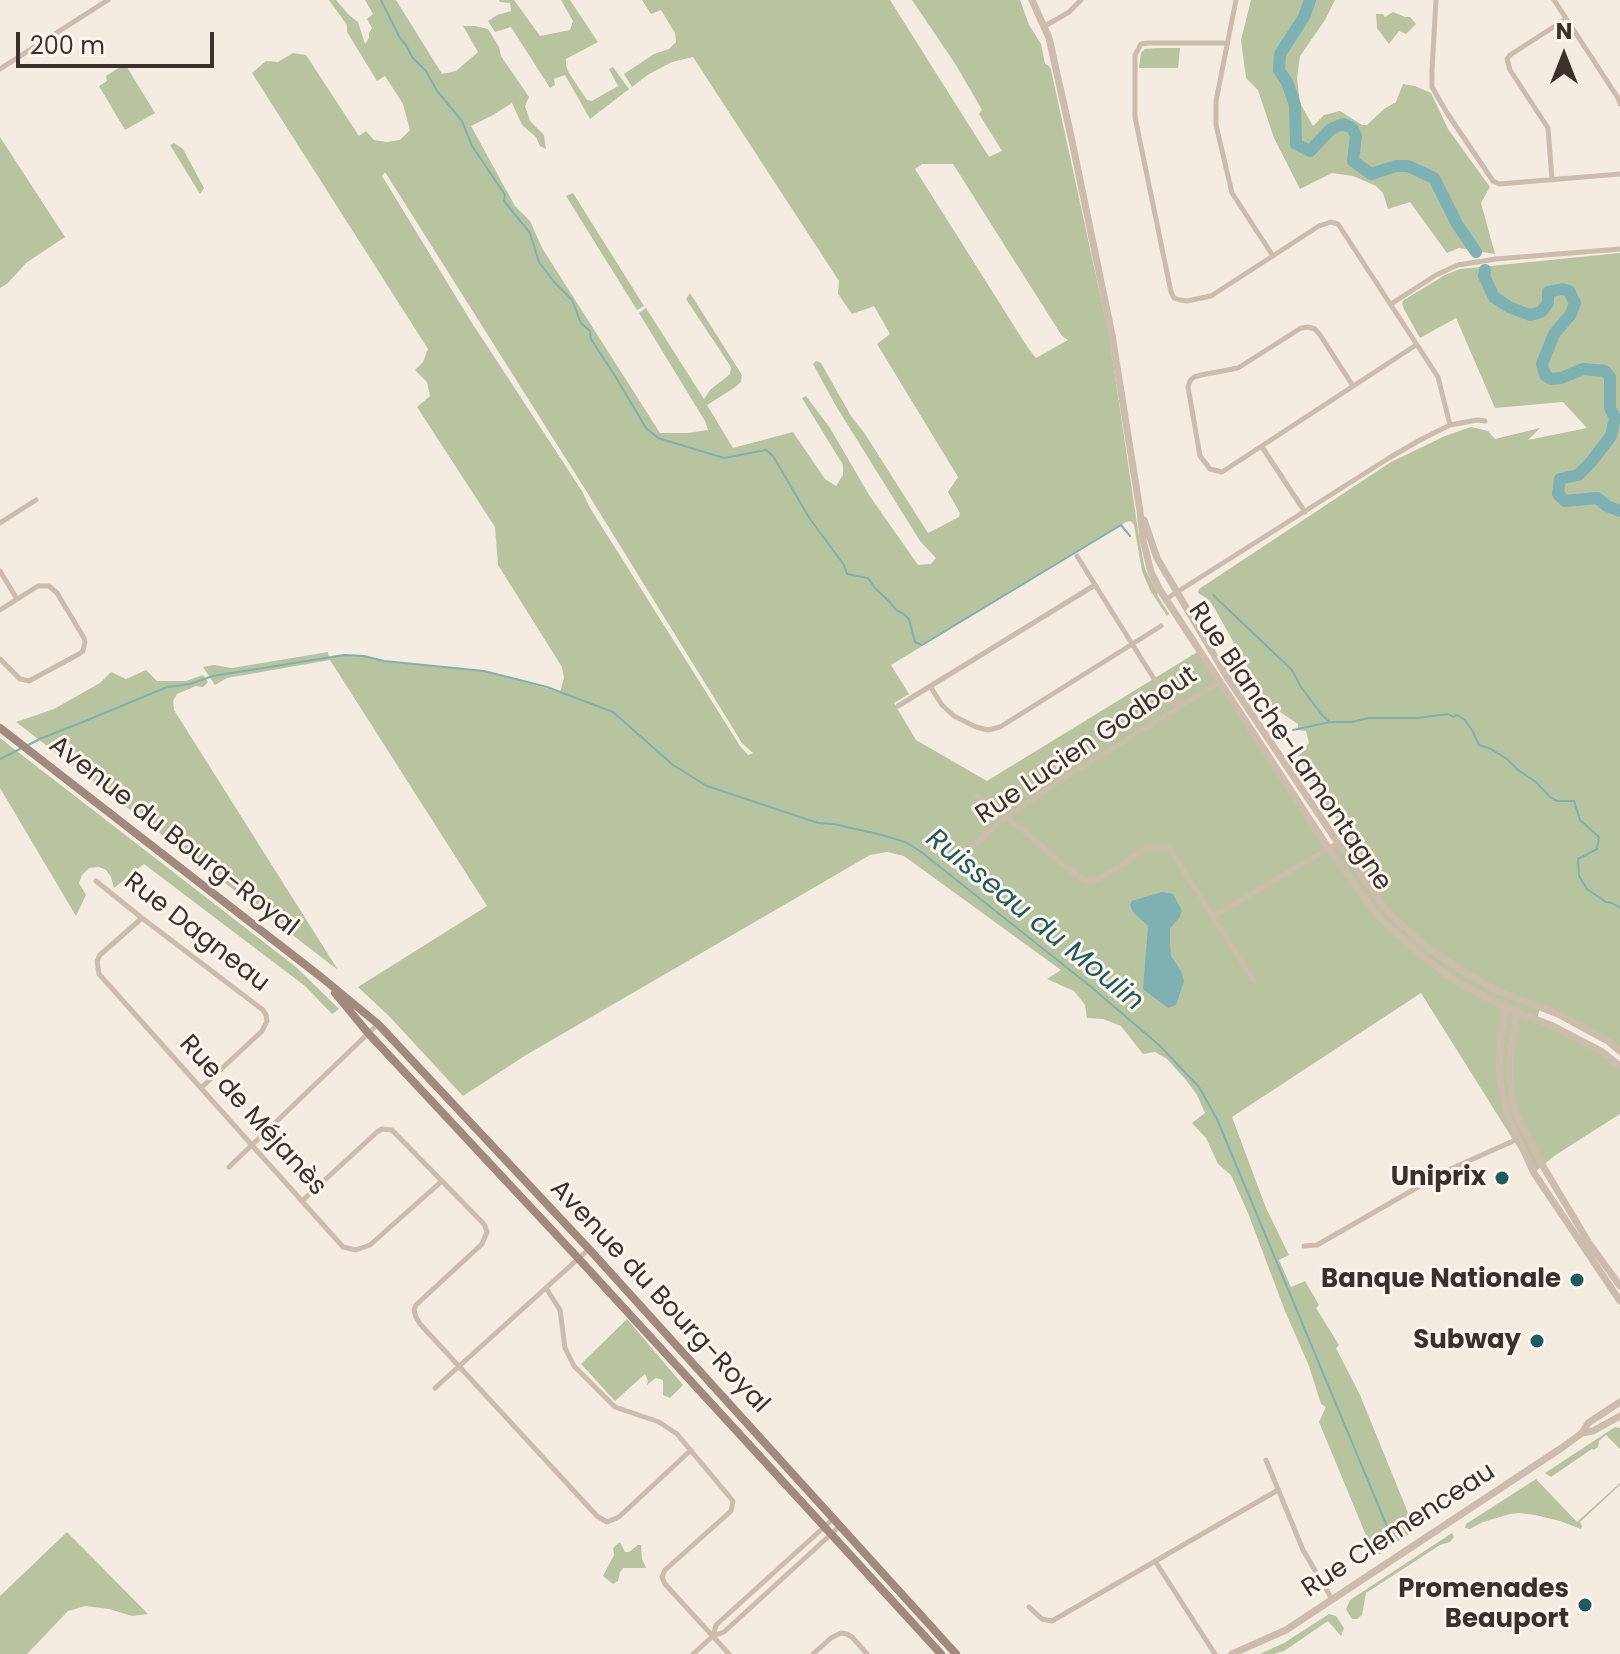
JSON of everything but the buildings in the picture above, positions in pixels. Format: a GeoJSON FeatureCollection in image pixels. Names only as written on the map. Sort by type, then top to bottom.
{"type":"FeatureCollection","features":[{"type":"Feature","properties":{"kind":"main road","name":"Avenue du Bourg-Royal"},"geometry":{"type":"LineString","coordinates":[[0,728],[378,1024],[589,1249],[956,1654]]}},
{"type":"Feature","properties":{"kind":"main road","name":"Avenue du Bourg-Royal"},"geometry":{"type":"LineString","coordinates":[[321,977],[368,1033],[941,1654]]}},
{"type":"Feature","properties":{"kind":"street"},"geometry":{"type":"LineString","coordinates":[[0,69],[108,0]]}},
{"type":"Feature","properties":{"kind":"street","name":"Rue Blanche-Lamontagne"},"geometry":{"type":"LineString","coordinates":[[1032,0],[1049,38],[1112,335],[1143,540],[1151,572],[1329,849],[1378,916],[1454,980],[1504,1007],[1553,1026],[1601,1051],[1620,1066]]}},
{"type":"Feature","properties":{"kind":"street"},"geometry":{"type":"LineString","coordinates":[[1045,26],[1069,12],[1081,0]]}},
{"type":"Feature","properties":{"kind":"street"},"geometry":{"type":"LineString","coordinates":[[1236,0],[1215,111],[1227,178],[1239,206],[1273,256]]}},
{"type":"Feature","properties":{"kind":"street"},"geometry":{"type":"LineString","coordinates":[[1436,0],[1432,87],[1493,181],[1499,184],[1620,174]]}},
{"type":"Feature","properties":{"kind":"street"},"geometry":{"type":"LineString","coordinates":[[1554,0],[1620,104]]}},
{"type":"Feature","properties":{"kind":"street"},"geometry":{"type":"LineString","coordinates":[[1552,180],[1548,128],[1510,70],[1507,59],[1566,19]]}},
{"type":"Feature","properties":{"kind":"street"},"geometry":{"type":"LineString","coordinates":[[1227,43],[1141,44],[1135,55],[1135,117],[1174,298],[1187,301],[1211,296],[1319,226],[1331,222],[1338,224],[1438,377],[1450,425]]}},
{"type":"Feature","properties":{"kind":"street"},"geometry":{"type":"LineString","coordinates":[[1391,304],[1436,275],[1458,265],[1620,249]]}},
{"type":"Feature","properties":{"kind":"street"},"geometry":{"type":"LineString","coordinates":[[1353,386],[1315,329],[1301,328],[1238,368],[1201,375],[1190,381],[1188,387],[1200,456],[1210,469],[1222,472],[1416,345]]}},
{"type":"Feature","properties":{"kind":"street"},"geometry":{"type":"LineString","coordinates":[[1166,599],[1420,440],[1450,425],[1485,421]]}},
{"type":"Feature","properties":{"kind":"street"},"geometry":{"type":"LineString","coordinates":[[1262,447],[1305,512]]}},
{"type":"Feature","properties":{"kind":"street"},"geometry":{"type":"LineString","coordinates":[[0,523],[36,500]]}},
{"type":"Feature","properties":{"kind":"street","name":"Rue Blanche-Lamontagne"},"geometry":{"type":"LineString","coordinates":[[1140,511],[1157,558],[1227,677],[1387,911],[1416,938],[1461,970],[1507,995],[1558,1014],[1608,1041],[1620,1051]]}},
{"type":"Feature","properties":{"kind":"street"},"geometry":{"type":"LineString","coordinates":[[1077,556],[1166,698],[1172,703],[1183,703]]}},
{"type":"Feature","properties":{"kind":"street"},"geometry":{"type":"LineString","coordinates":[[0,571],[17,599]]}},
{"type":"Feature","properties":{"kind":"street"},"geometry":{"type":"LineString","coordinates":[[898,706],[1095,585]]}},
{"type":"Feature","properties":{"kind":"street"},"geometry":{"type":"LineString","coordinates":[[0,610],[38,586],[49,586],[57,593],[84,638],[85,646],[79,654],[29,681],[20,679],[0,659]]}},
{"type":"Feature","properties":{"kind":"street"},"geometry":{"type":"LineString","coordinates":[[930,686],[942,705],[954,716],[988,730],[1000,727],[1161,626]]}},
{"type":"Feature","properties":{"kind":"street","name":"Rue Lucien Godbout"},"geometry":{"type":"LineString","coordinates":[[969,849],[1007,817],[1049,788],[1227,677]]}},
{"type":"Feature","properties":{"kind":"street"},"geometry":{"type":"LineString","coordinates":[[977,796],[1086,881],[1098,879],[1146,848],[1169,848],[1254,981]]}},
{"type":"Feature","properties":{"kind":"street"},"geometry":{"type":"LineString","coordinates":[[1214,916],[1338,843]]}},
{"type":"Feature","properties":{"kind":"street","name":"Rue Dagneau"},"geometry":{"type":"LineString","coordinates":[[96,881],[266,1015],[266,1026],[262,1031],[201,1088]]}},
{"type":"Feature","properties":{"kind":"street","name":"Rue de Méjanès"},"geometry":{"type":"LineString","coordinates":[[142,918],[100,955],[97,961],[99,974],[343,1247],[356,1250],[370,1245],[442,1181]]}},
{"type":"Feature","properties":{"kind":"street"},"geometry":{"type":"LineString","coordinates":[[1507,995],[1499,1060],[1508,1116],[1534,1173],[1620,1301]]}},
{"type":"Feature","properties":{"kind":"street"},"geometry":{"type":"LineString","coordinates":[[1519,1000],[1510,1061],[1516,1114],[1589,1243],[1620,1286]]}},
{"type":"Feature","properties":{"kind":"street"},"geometry":{"type":"LineString","coordinates":[[229,1167],[378,1024]]}},
{"type":"Feature","properties":{"kind":"street"},"geometry":{"type":"LineString","coordinates":[[302,1201],[382,1129],[392,1130],[482,1222],[487,1232],[482,1244],[421,1299],[414,1310],[420,1324],[602,1520],[607,1522],[619,1517],[691,1450]]}},
{"type":"Feature","properties":{"kind":"street"},"geometry":{"type":"LineString","coordinates":[[1304,1246],[1317,1245],[1446,1171],[1528,1135]]}},
{"type":"Feature","properties":{"kind":"street"},"geometry":{"type":"LineString","coordinates":[[435,1388],[589,1249]]}},
{"type":"Feature","properties":{"kind":"street"},"geometry":{"type":"LineString","coordinates":[[546,1288],[560,1310],[565,1348],[574,1366],[607,1402],[668,1427],[731,1496],[734,1505],[731,1511],[665,1570],[662,1577],[729,1654]]}},
{"type":"Feature","properties":{"kind":"street","name":"Rue Clemenceau"},"geometry":{"type":"LineString","coordinates":[[1232,1654],[1286,1630],[1563,1447],[1582,1433],[1588,1423],[1619,1405]]}},
{"type":"Feature","properties":{"kind":"street","name":"Rue Clemenceau"},"geometry":{"type":"LineString","coordinates":[[1582,1433],[1593,1431],[1620,1416]]}},
{"type":"Feature","properties":{"kind":"street"},"geometry":{"type":"LineString","coordinates":[[1266,1460],[1303,1550],[1332,1599]]}},
{"type":"Feature","properties":{"kind":"street"},"geometry":{"type":"LineString","coordinates":[[1029,1607],[1042,1619],[1052,1621],[1278,1490]]}},
{"type":"Feature","properties":{"kind":"street"},"geometry":{"type":"LineString","coordinates":[[713,1636],[716,1625],[837,1522]]}},
{"type":"Feature","properties":{"kind":"street"},"geometry":{"type":"LineString","coordinates":[[693,1654],[713,1636],[724,1632],[837,1522]]}},
{"type":"Feature","properties":{"kind":"street"},"geometry":{"type":"LineString","coordinates":[[1155,1561],[1215,1654]]}},
{"type":"Feature","properties":{"kind":"street"},"geometry":{"type":"LineString","coordinates":[[813,1654],[841,1633],[852,1637],[867,1654]]}},
{"type":"Feature","properties":{"kind":"green space"},"geometry":{"type":"Polygon","coordinates":[[[329,0],[336,0],[358,22],[365,44],[372,28],[367,19],[373,14],[365,0],[396,0],[442,74],[456,71],[478,52],[463,26],[488,29],[501,56],[529,97],[525,106],[530,121],[544,135],[546,149],[522,125],[512,103],[471,126],[515,206],[530,221],[542,248],[660,433],[708,430],[639,313],[646,308],[704,399],[730,374],[731,367],[686,299],[690,293],[742,375],[741,382],[734,388],[707,405],[733,448],[793,432],[825,479],[836,486],[843,475],[843,465],[802,398],[806,396],[918,565],[931,564],[936,558],[920,541],[813,364],[816,361],[821,363],[851,416],[928,533],[959,517],[960,513],[948,492],[958,477],[877,344],[890,334],[874,306],[852,314],[838,294],[839,281],[693,57],[672,62],[632,87],[624,74],[676,42],[675,33],[661,10],[651,14],[642,0],[890,0],[989,157],[1002,151],[979,114],[982,110],[912,0],[1020,0],[1029,25],[1041,44],[1045,64],[1051,70],[1109,335],[1145,569],[1169,614],[1167,616],[1150,590],[1142,571],[1134,525],[1131,521],[1126,522],[891,665],[909,694],[894,703],[916,740],[987,781],[1199,651],[1329,849],[1351,838],[1327,806],[1298,756],[1309,743],[1306,731],[1298,730],[1298,724],[1268,704],[1215,609],[1209,600],[1198,593],[1199,589],[1391,462],[1445,436],[1471,427],[1488,431],[1495,439],[1540,428],[1528,440],[1587,428],[1563,402],[1495,408],[1456,318],[1420,338],[1402,303],[1445,275],[1460,269],[1620,253],[1620,1051],[1540,1008],[1537,1019],[1620,1066],[1620,1114],[1554,1156],[1534,1173],[1421,993],[1232,1117],[1266,1208],[1289,1255],[1279,1260],[1291,1287],[1305,1281],[1319,1305],[1316,1308],[1339,1345],[1336,1348],[1360,1395],[1415,1530],[1375,1557],[1319,1422],[1326,1407],[1321,1404],[1248,1213],[1231,1175],[1218,1164],[1206,1138],[1192,1123],[1205,1113],[1186,1080],[1167,1059],[1155,1052],[1143,1054],[1121,1026],[1103,1019],[1087,1018],[1085,1005],[1074,991],[1047,979],[1061,970],[904,856],[887,852],[870,855],[526,1055],[463,1096],[358,987],[487,906],[330,660],[227,678],[215,685],[203,667],[232,668],[328,652],[329,658],[364,656],[384,661],[484,671],[560,692],[564,678],[562,667],[498,565],[495,527],[417,407],[430,396],[427,382],[415,370],[423,362],[428,349],[252,73],[266,61],[278,62],[293,53],[306,55],[359,136],[366,131],[374,140],[400,140],[410,130],[403,104],[385,76],[377,81],[347,32],[347,25],[329,0]],[[922,164],[915,169],[1036,358],[1068,340],[1062,336],[953,164],[922,164]],[[385,172],[382,176],[472,323],[582,491],[740,746],[748,755],[753,753],[742,743],[385,172]]]}},
{"type":"Feature","properties":{"kind":"green space"},"geometry":{"type":"Polygon","coordinates":[[[499,0],[514,0],[540,36],[570,30],[573,21],[561,0],[570,0],[598,42],[566,59],[569,73],[587,100],[592,101],[618,86],[609,69],[613,67],[629,89],[590,119],[565,75],[554,79],[555,85],[550,88],[511,27],[495,32],[488,21],[511,11],[510,3],[499,0]]]}},
{"type":"Feature","properties":{"kind":"green space"},"geometry":{"type":"Polygon","coordinates":[[[1251,0],[1335,0],[1300,56],[1297,78],[1300,103],[1313,126],[1324,115],[1340,111],[1367,125],[1396,102],[1403,84],[1431,93],[1448,129],[1490,187],[1481,203],[1495,254],[1459,248],[1447,253],[1410,202],[1388,209],[1383,193],[1376,186],[1353,176],[1332,173],[1300,189],[1274,138],[1258,90],[1246,78],[1241,40],[1251,0]]]}},
{"type":"Feature","properties":{"kind":"green space"},"geometry":{"type":"Polygon","coordinates":[[[1393,12],[1410,17],[1416,24],[1406,34],[1399,31],[1389,44],[1377,28],[1376,14],[1385,17],[1393,12]]]}},
{"type":"Feature","properties":{"kind":"green space"},"geometry":{"type":"Polygon","coordinates":[[[1180,48],[1178,68],[1139,68],[1141,53],[1145,49],[1180,48]]]}},
{"type":"Feature","properties":{"kind":"green space"},"geometry":{"type":"Polygon","coordinates":[[[125,64],[155,113],[125,130],[99,86],[107,81],[106,76],[125,64]]]}},
{"type":"Feature","properties":{"kind":"green space"},"geometry":{"type":"Polygon","coordinates":[[[0,137],[65,237],[26,263],[0,288],[0,137]]]}},
{"type":"Feature","properties":{"kind":"green space"},"geometry":{"type":"Polygon","coordinates":[[[174,143],[183,149],[204,188],[200,194],[170,145],[174,143]]]}},
{"type":"Feature","properties":{"kind":"green space"},"geometry":{"type":"Polygon","coordinates":[[[573,193],[644,306],[637,310],[566,196],[573,193]]]}},
{"type":"Feature","properties":{"kind":"green space"},"geometry":{"type":"Polygon","coordinates":[[[146,670],[157,681],[186,681],[203,675],[208,682],[203,687],[196,686],[177,694],[173,701],[174,710],[338,970],[16,722],[54,709],[100,683],[111,672],[126,679],[146,670]]]}},
{"type":"Feature","properties":{"kind":"green space"},"geometry":{"type":"Polygon","coordinates":[[[0,738],[296,967],[339,1009],[332,1014],[305,986],[144,864],[114,888],[106,870],[89,868],[79,883],[86,895],[76,916],[0,788],[0,738]]]}},
{"type":"Feature","properties":{"kind":"green space"},"geometry":{"type":"Polygon","coordinates":[[[627,1319],[683,1385],[670,1398],[663,1395],[663,1380],[656,1378],[647,1385],[645,1374],[615,1401],[581,1364],[627,1319]]]}},
{"type":"Feature","properties":{"kind":"green space"},"geometry":{"type":"Polygon","coordinates":[[[1615,1427],[1620,1428],[1620,1449],[1606,1435],[1599,1441],[1598,1447],[1551,1477],[1545,1473],[1615,1427]]]}},
{"type":"Feature","properties":{"kind":"green space"},"geometry":{"type":"Polygon","coordinates":[[[1536,1479],[1577,1522],[1620,1485],[1580,1522],[1581,1529],[1560,1521],[1519,1513],[1465,1528],[1466,1524],[1536,1479]]]}},
{"type":"Feature","properties":{"kind":"green space"},"geometry":{"type":"Polygon","coordinates":[[[67,1532],[148,1614],[132,1616],[85,1606],[68,1611],[27,1654],[0,1654],[0,1596],[67,1532]]]}},
{"type":"Feature","properties":{"kind":"green space"},"geometry":{"type":"Polygon","coordinates":[[[1452,1533],[1454,1537],[1450,1542],[1440,1545],[1366,1593],[1362,1615],[1352,1619],[1346,1609],[1350,1600],[1452,1533]]]}},
{"type":"Feature","properties":{"kind":"green space"},"geometry":{"type":"Polygon","coordinates":[[[620,1542],[625,1552],[641,1545],[646,1568],[623,1568],[618,1581],[613,1584],[603,1576],[614,1555],[613,1548],[620,1542]]]}},
{"type":"Feature","properties":{"kind":"green space"},"geometry":{"type":"Polygon","coordinates":[[[1329,1614],[1336,1616],[1344,1628],[1341,1636],[1328,1621],[1284,1651],[1260,1654],[1284,1643],[1329,1614]]]}},
{"type":"Feature","properties":{"kind":"water"},"geometry":{"type":"Polygon","coordinates":[[[1162,892],[1173,894],[1182,911],[1170,928],[1170,943],[1171,956],[1184,981],[1176,1005],[1168,1008],[1143,989],[1148,926],[1130,905],[1132,901],[1162,892]]]}},
{"type":"Feature","properties":{"kind":"waterway"},"geometry":{"type":"LineString","coordinates":[[381,0],[412,57],[426,71],[437,91],[462,121],[472,146],[505,195],[504,201],[530,233],[539,262],[572,300],[581,323],[590,331],[591,339],[646,428],[658,438],[724,458],[766,450],[773,456],[847,574],[868,578],[896,610],[909,619],[915,642],[922,645],[1121,525],[1130,536]]}},
{"type":"Feature","properties":{"kind":"waterway"},"geometry":{"type":"LineString","coordinates":[[1310,0],[1304,17],[1280,54],[1279,70],[1295,105],[1296,144],[1310,151],[1331,129],[1343,124],[1352,128],[1356,136],[1353,161],[1371,174],[1396,166],[1408,166],[1434,178],[1457,224],[1476,252]]}},
{"type":"Feature","properties":{"kind":"waterway"},"geometry":{"type":"LineString","coordinates":[[1485,270],[1484,276],[1494,297],[1530,315],[1541,312],[1548,303],[1548,292],[1569,291],[1575,303],[1571,314],[1554,334],[1542,364],[1545,375],[1551,379],[1583,369],[1605,371],[1610,377],[1610,408],[1615,418],[1611,436],[1578,475],[1560,479],[1558,494],[1565,501],[1597,498],[1620,511]]}},
{"type":"Feature","properties":{"kind":"waterway"},"geometry":{"type":"LineString","coordinates":[[1213,595],[1292,670],[1301,687],[1330,722]]}},
{"type":"Feature","properties":{"kind":"waterway","name":"Ruisseau du Moulin"},"geometry":{"type":"LineString","coordinates":[[26,746],[167,687],[190,684],[213,676],[344,655],[364,656],[384,661],[484,671],[547,687],[613,712],[673,765],[707,786],[818,823],[834,824],[905,842],[1090,986],[1159,1045],[1199,1087],[1217,1119],[1394,1543]]}},
{"type":"Feature","properties":{"kind":"waterway"},"geometry":{"type":"LineString","coordinates":[[1293,730],[1369,718],[1457,715],[1465,720],[1479,745],[1507,759],[1550,797],[1557,801],[1574,801],[1580,820],[1599,837],[1597,849],[1578,859],[1579,876],[1587,889],[1620,908]]}},
{"type":"Feature","properties":{"kind":"waterway","name":"Ruisseau du Moulin"},"geometry":{"type":"LineString","coordinates":[[0,759],[20,749]]}},
{"type":"Feature","properties":{"kind":"place","name":"Uniprix"},"geometry":{"type":"Point","coordinates":[1502,1178]}},
{"type":"Feature","properties":{"kind":"place","name":"Banque Nationale"},"geometry":{"type":"Point","coordinates":[1577,1280]}},
{"type":"Feature","properties":{"kind":"place","name":"Subway"},"geometry":{"type":"Point","coordinates":[1537,1341]}},
{"type":"Feature","properties":{"kind":"place","name":"Promenades Beauport"},"geometry":{"type":"Point","coordinates":[1585,1605]}}]}
